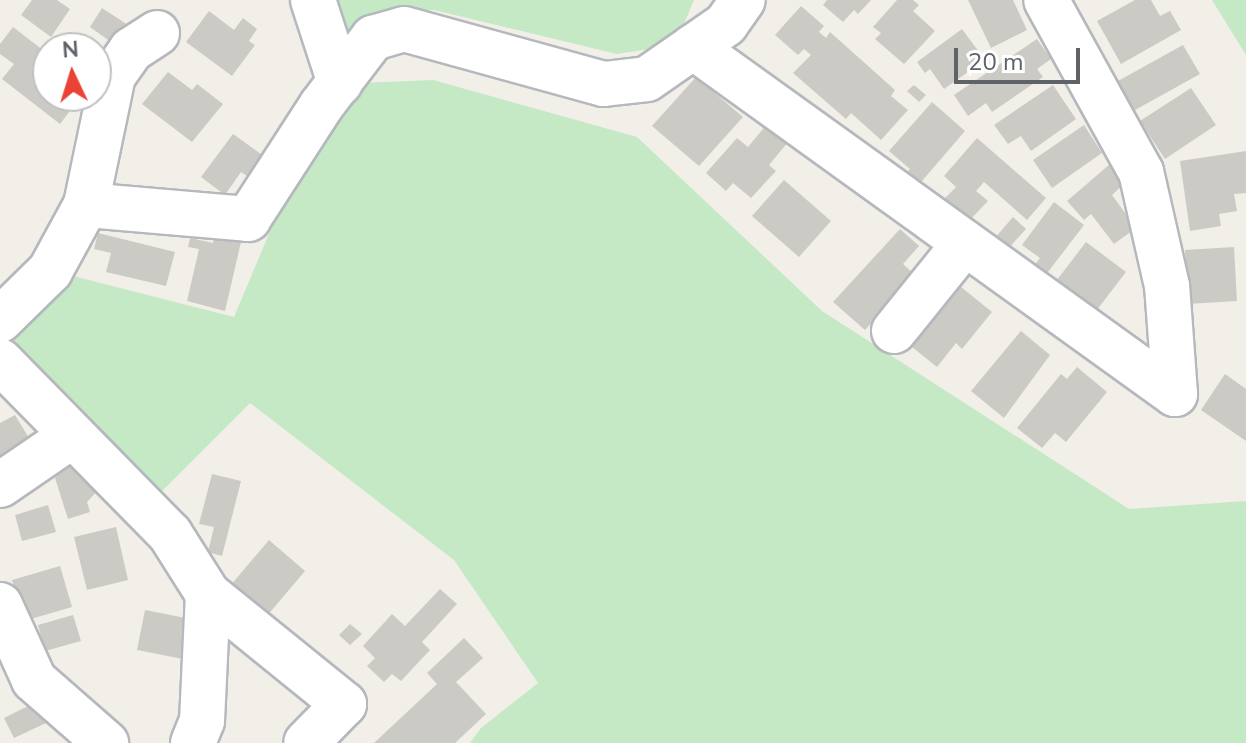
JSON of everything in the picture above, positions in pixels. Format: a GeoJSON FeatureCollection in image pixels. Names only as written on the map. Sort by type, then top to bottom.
{"type":"FeatureCollection","features":[{"type":"Feature","properties":{"kind":"street"},"geometry":{"type":"LineString","coordinates":[[313,0],[340,83]]}},
{"type":"Feature","properties":{"kind":"street"},"geometry":{"type":"LineString","coordinates":[[86,205],[248,219],[373,38],[404,29],[604,84],[647,79],[726,24],[743,0]]}},
{"type":"Feature","properties":{"kind":"street"},"geometry":{"type":"LineString","coordinates":[[693,47],[1175,394],[1167,286],[1141,172],[1046,0]]}},
{"type":"Feature","properties":{"kind":"street"},"geometry":{"type":"LineString","coordinates":[[0,320],[50,271],[86,205],[113,76],[131,50],[157,33]]}},
{"type":"Feature","properties":{"kind":"street"},"geometry":{"type":"LineString","coordinates":[[894,331],[965,243]]}},
{"type":"Feature","properties":{"kind":"street"},"geometry":{"type":"LineString","coordinates":[[0,361],[170,534],[208,594],[344,704],[306,743]]}},
{"type":"Feature","properties":{"kind":"street"},"geometry":{"type":"LineString","coordinates":[[0,485],[73,435]]}},
{"type":"Feature","properties":{"kind":"street"},"geometry":{"type":"LineString","coordinates":[[193,743],[202,721],[208,594]]}},
{"type":"Feature","properties":{"kind":"street"},"geometry":{"type":"LineString","coordinates":[[0,605],[34,680],[106,743]]}},
{"type":"Feature","properties":{"kind":"green space"},"geometry":{"type":"Polygon","coordinates":[[[290,0],[694,0],[675,45],[617,54],[434,10],[406,10],[317,65],[290,0]]]}},
{"type":"Feature","properties":{"kind":"green space"},"geometry":{"type":"Polygon","coordinates":[[[1212,0],[1246,0],[1246,55],[1212,0]]]}},
{"type":"Feature","properties":{"kind":"green space"},"geometry":{"type":"Polygon","coordinates":[[[433,80],[637,137],[822,311],[1129,509],[1246,501],[1246,743],[470,743],[481,728],[538,683],[454,560],[250,403],[153,500],[6,342],[69,275],[234,317],[274,222],[362,83],[433,80]]]}},
{"type":"Feature","properties":{"kind":"building"},"geometry":{"type":"Polygon","coordinates":[[[32,0],[57,0],[70,9],[54,32],[44,32],[21,15],[32,0]]]}},
{"type":"Feature","properties":{"kind":"building"},"geometry":{"type":"Polygon","coordinates":[[[827,0],[871,0],[858,14],[854,10],[843,22],[823,5],[827,0]]]}},
{"type":"Feature","properties":{"kind":"building"},"geometry":{"type":"Polygon","coordinates":[[[897,0],[913,0],[919,5],[913,11],[935,31],[904,64],[875,39],[881,33],[873,27],[897,0]]]}},
{"type":"Feature","properties":{"kind":"building"},"geometry":{"type":"Polygon","coordinates":[[[968,0],[1013,0],[1027,30],[991,48],[968,0]]]}},
{"type":"Feature","properties":{"kind":"building"},"geometry":{"type":"Polygon","coordinates":[[[1135,0],[1151,0],[1160,16],[1170,11],[1181,30],[1121,64],[1097,21],[1135,0]]]}},
{"type":"Feature","properties":{"kind":"building"},"geometry":{"type":"Polygon","coordinates":[[[801,6],[824,26],[819,32],[826,38],[830,32],[895,90],[891,96],[908,110],[881,140],[851,113],[846,119],[793,73],[811,55],[804,49],[798,55],[775,35],[801,6]]]}},
{"type":"Feature","properties":{"kind":"building"},"geometry":{"type":"Polygon","coordinates":[[[102,8],[131,27],[118,47],[112,43],[112,32],[97,32],[90,27],[102,8]]]}},
{"type":"Feature","properties":{"kind":"building"},"geometry":{"type":"Polygon","coordinates":[[[209,11],[234,30],[243,18],[257,29],[249,41],[255,45],[232,76],[186,42],[209,11]]]}},
{"type":"Feature","properties":{"kind":"building"},"geometry":{"type":"Polygon","coordinates":[[[13,27],[32,42],[32,102],[2,79],[14,64],[0,54],[0,44],[13,27]]]}},
{"type":"Feature","properties":{"kind":"building"},"geometry":{"type":"Polygon","coordinates":[[[962,29],[985,60],[944,89],[930,69],[925,73],[917,62],[962,29]]]}},
{"type":"Feature","properties":{"kind":"building"},"geometry":{"type":"Polygon","coordinates":[[[1037,39],[1051,59],[1037,69],[1043,77],[992,112],[986,103],[968,116],[954,95],[1037,39]]]}},
{"type":"Feature","properties":{"kind":"building"},"geometry":{"type":"Polygon","coordinates":[[[1183,45],[1200,74],[1135,110],[1118,81],[1183,45]]]}},
{"type":"Feature","properties":{"kind":"building"},"geometry":{"type":"Polygon","coordinates":[[[168,72],[192,90],[197,84],[223,104],[192,142],[142,104],[168,72]]]}},
{"type":"Feature","properties":{"kind":"building"},"geometry":{"type":"Polygon","coordinates":[[[696,77],[743,117],[699,166],[652,126],[696,77]]]}},
{"type":"Feature","properties":{"kind":"building"},"geometry":{"type":"Polygon","coordinates":[[[914,85],[926,95],[919,102],[907,91],[914,85]]]}},
{"type":"Feature","properties":{"kind":"building"},"geometry":{"type":"Polygon","coordinates":[[[1053,85],[1076,119],[1031,151],[1021,136],[1008,144],[994,125],[1053,85]]]}},
{"type":"Feature","properties":{"kind":"building"},"geometry":{"type":"Polygon","coordinates":[[[1191,88],[1216,125],[1165,159],[1140,121],[1191,88]]]}},
{"type":"Feature","properties":{"kind":"building"},"geometry":{"type":"Polygon","coordinates":[[[932,102],[965,131],[916,188],[903,176],[910,169],[889,151],[932,102]]]}},
{"type":"Feature","properties":{"kind":"building"},"geometry":{"type":"Polygon","coordinates":[[[45,112],[69,112],[60,124],[45,112]]]}},
{"type":"Feature","properties":{"kind":"building"},"geometry":{"type":"Polygon","coordinates":[[[767,124],[788,142],[769,165],[776,171],[751,198],[733,183],[726,191],[706,173],[737,138],[748,147],[767,124]]]}},
{"type":"Feature","properties":{"kind":"building"},"geometry":{"type":"Polygon","coordinates":[[[1084,125],[1102,153],[1052,188],[1033,160],[1084,125]]]}},
{"type":"Feature","properties":{"kind":"building"},"geometry":{"type":"Polygon","coordinates":[[[233,134],[265,157],[250,178],[241,172],[225,195],[201,177],[233,134]]]}},
{"type":"Feature","properties":{"kind":"building"},"geometry":{"type":"Polygon","coordinates":[[[977,138],[1046,198],[1027,220],[984,182],[976,191],[988,201],[969,221],[944,199],[956,187],[944,176],[977,138]]]}},
{"type":"Feature","properties":{"kind":"building"},"geometry":{"type":"Polygon","coordinates":[[[1246,151],[1246,193],[1234,194],[1237,211],[1219,214],[1221,226],[1190,231],[1180,161],[1246,151]]]}},
{"type":"Feature","properties":{"kind":"building"},"geometry":{"type":"Polygon","coordinates":[[[1110,164],[1126,182],[1112,195],[1136,228],[1114,244],[1091,214],[1084,220],[1067,201],[1110,164]]]}},
{"type":"Feature","properties":{"kind":"building"},"geometry":{"type":"Polygon","coordinates":[[[784,180],[831,221],[799,257],[752,216],[784,180]]]}},
{"type":"Feature","properties":{"kind":"building"},"geometry":{"type":"Polygon","coordinates":[[[1054,202],[1084,225],[1041,281],[1029,272],[1040,258],[1022,245],[1054,202]]]}},
{"type":"Feature","properties":{"kind":"building"},"geometry":{"type":"Polygon","coordinates":[[[1013,217],[1026,229],[1007,250],[994,239],[1013,217]]]}},
{"type":"Feature","properties":{"kind":"building"},"geometry":{"type":"Polygon","coordinates":[[[900,229],[919,246],[903,264],[915,275],[865,330],[833,302],[900,229]]]}},
{"type":"Feature","properties":{"kind":"building"},"geometry":{"type":"Polygon","coordinates":[[[98,233],[175,252],[166,286],[106,272],[111,253],[94,249],[98,233]]]}},
{"type":"Feature","properties":{"kind":"building"},"geometry":{"type":"Polygon","coordinates":[[[214,236],[241,242],[225,311],[187,301],[199,249],[188,247],[190,238],[213,243],[214,236]]]}},
{"type":"Feature","properties":{"kind":"building"},"geometry":{"type":"Polygon","coordinates":[[[1086,242],[1126,272],[1093,315],[1053,285],[1086,242]]]}},
{"type":"Feature","properties":{"kind":"building"},"geometry":{"type":"Polygon","coordinates":[[[1234,247],[1237,301],[1188,304],[1185,250],[1234,247]]]}},
{"type":"Feature","properties":{"kind":"building"},"geometry":{"type":"Polygon","coordinates":[[[961,287],[992,312],[962,349],[956,343],[937,367],[912,347],[961,287]]]}},
{"type":"Feature","properties":{"kind":"building"},"geometry":{"type":"Polygon","coordinates":[[[1021,331],[1050,355],[1004,418],[971,391],[1021,331]]]}},
{"type":"Feature","properties":{"kind":"building"},"geometry":{"type":"Polygon","coordinates":[[[1077,367],[1107,392],[1066,442],[1055,433],[1042,448],[1017,428],[1061,374],[1067,379],[1077,367]]]}},
{"type":"Feature","properties":{"kind":"building"},"geometry":{"type":"Polygon","coordinates":[[[1225,374],[1246,389],[1246,441],[1201,410],[1225,374]]]}},
{"type":"Feature","properties":{"kind":"building"},"geometry":{"type":"Polygon","coordinates":[[[15,415],[35,448],[0,468],[0,423],[15,415]]]}},
{"type":"Feature","properties":{"kind":"building"},"geometry":{"type":"Polygon","coordinates":[[[71,461],[100,488],[87,502],[90,512],[68,519],[55,478],[71,461]]]}},
{"type":"Feature","properties":{"kind":"building"},"geometry":{"type":"Polygon","coordinates":[[[212,474],[241,481],[222,556],[208,552],[214,527],[199,524],[212,474]]]}},
{"type":"Feature","properties":{"kind":"building"},"geometry":{"type":"Polygon","coordinates":[[[48,505],[56,532],[22,541],[15,515],[48,505]]]}},
{"type":"Feature","properties":{"kind":"building"},"geometry":{"type":"Polygon","coordinates":[[[116,527],[128,580],[87,590],[74,537],[116,527]]]}},
{"type":"Feature","properties":{"kind":"building"},"geometry":{"type":"Polygon","coordinates":[[[269,540],[305,571],[266,617],[230,586],[269,540]]]}},
{"type":"Feature","properties":{"kind":"building"},"geometry":{"type":"Polygon","coordinates":[[[60,566],[72,607],[24,621],[12,580],[60,566]]]}},
{"type":"Feature","properties":{"kind":"building"},"geometry":{"type":"Polygon","coordinates":[[[440,589],[457,604],[422,642],[430,650],[401,681],[392,674],[384,682],[367,666],[375,658],[363,646],[392,614],[405,626],[440,589]]]}},
{"type":"Feature","properties":{"kind":"building"},"geometry":{"type":"Polygon","coordinates":[[[145,610],[191,619],[183,659],[137,650],[145,610]]]}},
{"type":"Feature","properties":{"kind":"building"},"geometry":{"type":"Polygon","coordinates":[[[73,615],[81,641],[45,651],[38,625],[73,615]]]}},
{"type":"Feature","properties":{"kind":"building"},"geometry":{"type":"Polygon","coordinates":[[[350,624],[362,634],[350,645],[339,635],[350,624]]]}},
{"type":"Feature","properties":{"kind":"building"},"geometry":{"type":"Polygon","coordinates":[[[464,638],[483,658],[456,682],[486,714],[455,743],[374,743],[437,684],[427,673],[464,638]]]}},
{"type":"Feature","properties":{"kind":"building"},"geometry":{"type":"Polygon","coordinates":[[[36,702],[46,723],[14,738],[4,718],[36,702]]]}}]}
